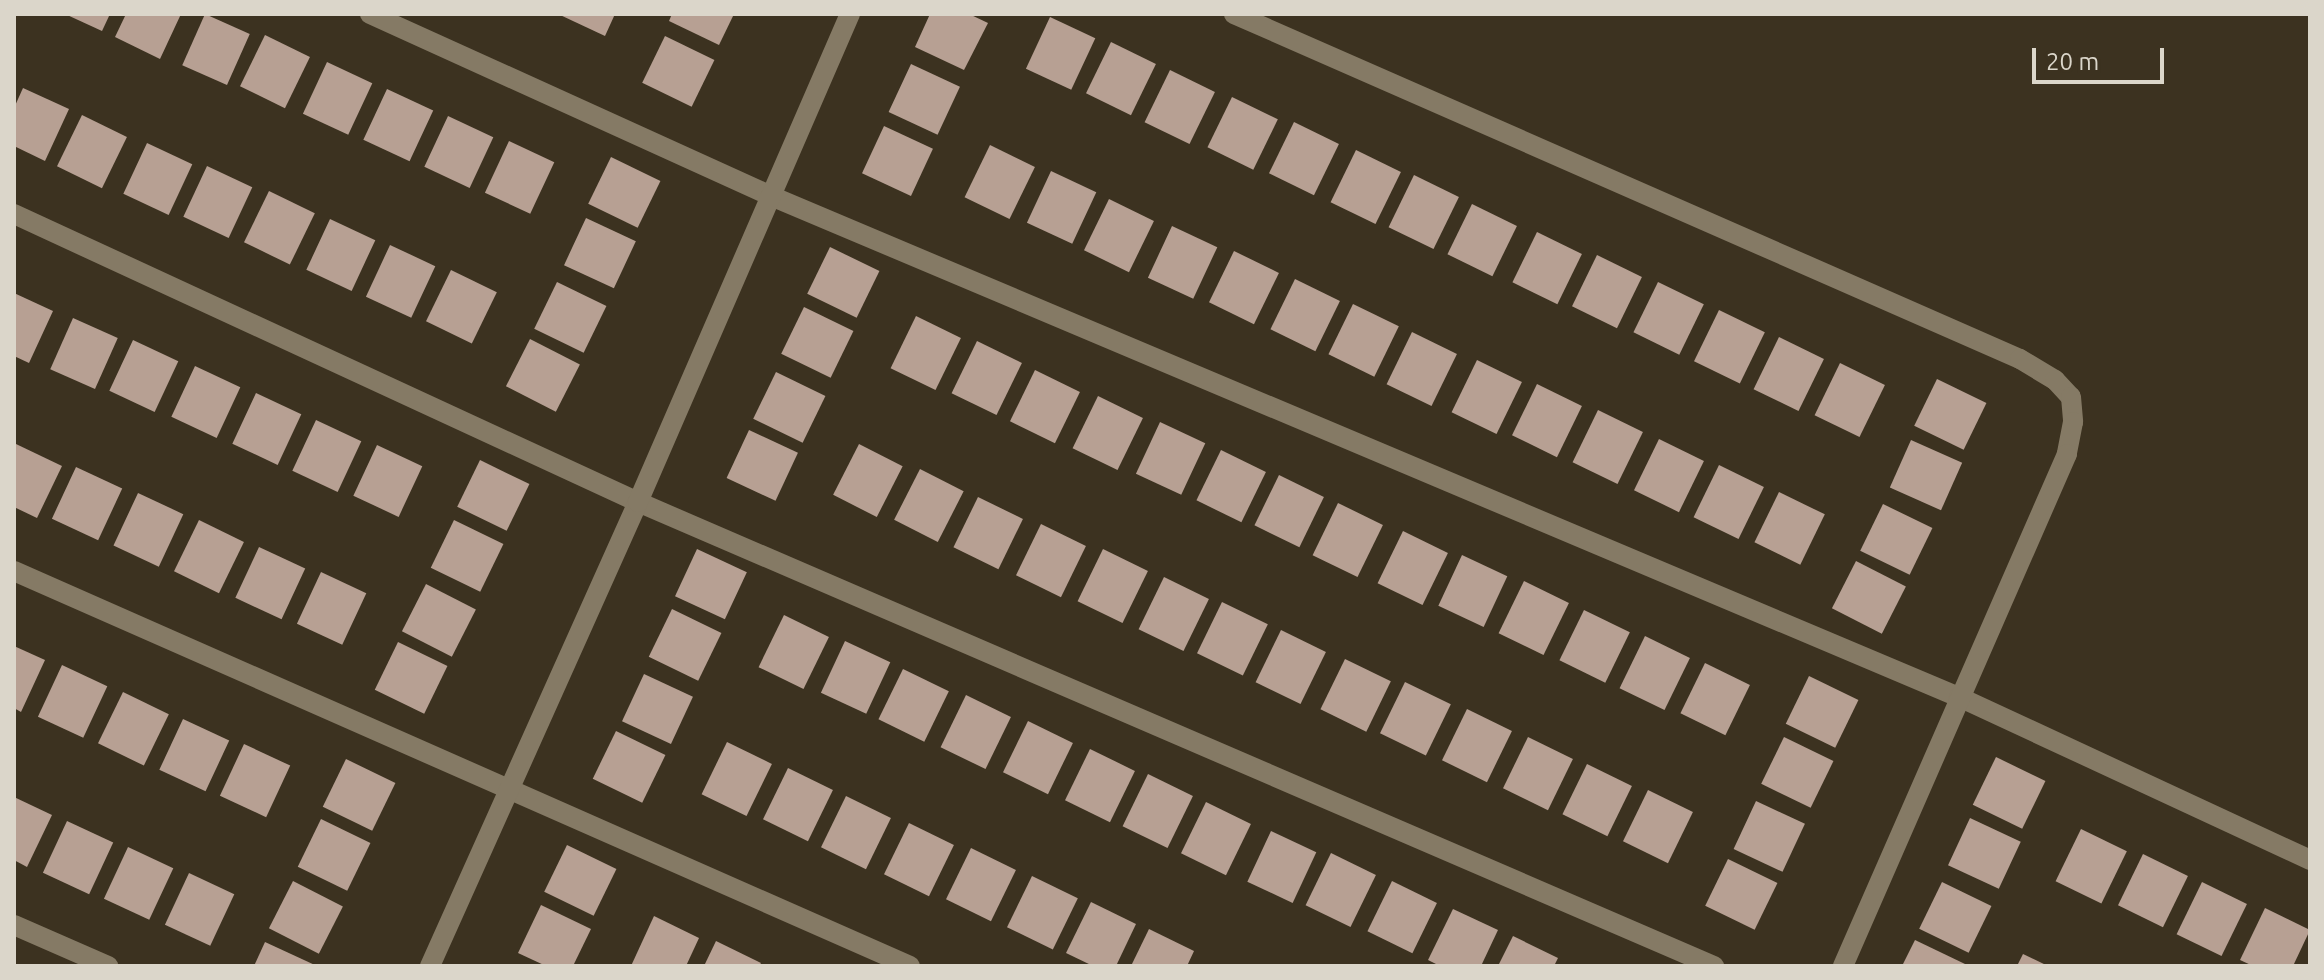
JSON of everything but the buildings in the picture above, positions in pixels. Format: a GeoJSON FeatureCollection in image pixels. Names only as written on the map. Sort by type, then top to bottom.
{"type":"FeatureCollection","features":[{"type":"Feature","properties":{"kind":"street"},"geometry":{"type":"LineString","coordinates":[[370,14],[771,196],[1959,697],[2310,860]]}},
{"type":"Feature","properties":{"kind":"street"},"geometry":{"type":"LineString","coordinates":[[430,966],[638,502],[850,14]]}},
{"type":"Feature","properties":{"kind":"street"},"geometry":{"type":"LineString","coordinates":[[1234,14],[2020,359],[2055,380],[2071,397],[2073,422],[2067,454],[1843,966]]}},
{"type":"Feature","properties":{"kind":"street"},"geometry":{"type":"LineString","coordinates":[[14,214],[638,502],[1714,966]]}},
{"type":"Feature","properties":{"kind":"street"},"geometry":{"type":"LineString","coordinates":[[14,571],[910,966]]}},
{"type":"Feature","properties":{"kind":"street"},"geometry":{"type":"LineString","coordinates":[[14,925],[108,966]]}}]}
